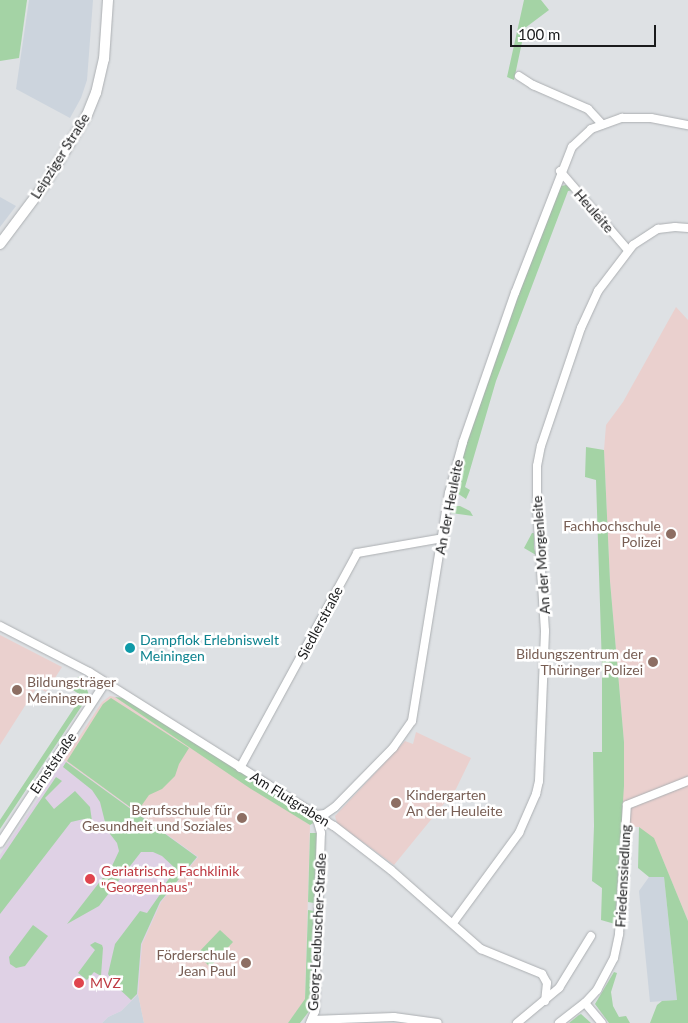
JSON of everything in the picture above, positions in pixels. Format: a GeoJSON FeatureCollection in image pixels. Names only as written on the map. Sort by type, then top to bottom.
{"type":"FeatureCollection","features":[{"type":"Feature","properties":{"kind":"main road","name":"Leipziger Straße"},"geometry":{"type":"LineString","coordinates":[[0,244],[45,184],[87,115],[96,93],[104,59],[108,0]]}},
{"type":"Feature","properties":{"kind":"street"},"geometry":{"type":"LineString","coordinates":[[518,76],[533,85],[588,109],[602,124]]}},
{"type":"Feature","properties":{"kind":"street","name":"An der Heuleite"},"geometry":{"type":"LineString","coordinates":[[316,815],[325,814],[335,808],[393,748],[412,721],[450,494],[462,442],[560,171],[572,147],[580,137],[602,124],[622,118],[651,118],[688,126]]}},
{"type":"Feature","properties":{"kind":"street","name":"Heuleite"},"geometry":{"type":"LineString","coordinates":[[560,171],[628,250]]}},
{"type":"Feature","properties":{"kind":"street","name":"An der Morgenleite"},"geometry":{"type":"LineString","coordinates":[[453,922],[519,833],[536,794],[540,768],[545,663],[544,597],[537,508],[538,457],[581,328],[598,291],[628,250],[658,229],[688,228]]}},
{"type":"Feature","properties":{"kind":"street","name":"Siedlerstraße"},"geometry":{"type":"LineString","coordinates":[[240,768],[358,553],[443,538]]}},
{"type":"Feature","properties":{"kind":"street","name":"Am Flutgraben"},"geometry":{"type":"LineString","coordinates":[[0,626],[106,682],[316,815],[391,870],[453,922],[481,949],[491,955],[542,974],[547,983],[545,1001]]}},
{"type":"Feature","properties":{"kind":"street","name":"Ernststraße"},"geometry":{"type":"LineString","coordinates":[[0,843],[106,682]]}},
{"type":"Feature","properties":{"kind":"street","name":"Friedenssiedlung"},"geometry":{"type":"LineString","coordinates":[[585,1003],[606,976],[618,945],[627,805],[688,781]]}},
{"type":"Feature","properties":{"kind":"street","name":"Georg-Leubuscher-Straße"},"geometry":{"type":"LineString","coordinates":[[311,1022],[315,1011],[321,834],[316,815]]}},
{"type":"Feature","properties":{"kind":"street"},"geometry":{"type":"LineString","coordinates":[[517,1023],[559,988],[591,936]]}},
{"type":"Feature","properties":{"kind":"street"},"geometry":{"type":"LineString","coordinates":[[559,1023],[585,1003],[602,1023]]}},
{"type":"Feature","properties":{"kind":"street"},"geometry":{"type":"LineString","coordinates":[[311,1022],[394,1017],[438,1023]]}},
{"type":"Feature","properties":{"kind":"shaded area"},"geometry":{"type":"Polygon","coordinates":[[[29,0],[93,0],[87,80],[81,98],[70,118],[16,89],[29,0]]]}},
{"type":"Feature","properties":{"kind":"shaded area"},"geometry":{"type":"Polygon","coordinates":[[[0,197],[16,206],[0,227],[0,197]]]}},
{"type":"Feature","properties":{"kind":"shaded area","name":"Bildungszentrum der Thüringer Polizei"},"geometry":{"type":"Polygon","coordinates":[[[676,307],[688,320],[688,921],[662,858],[639,827],[619,827],[624,786],[624,742],[610,581],[604,450],[606,425],[623,402],[676,307]]]}},
{"type":"Feature","properties":{"kind":"shaded area","name":"Bildungsträger Meiningen"},"geometry":{"type":"Polygon","coordinates":[[[0,635],[62,667],[46,692],[37,687],[0,745],[0,635]]]}},
{"type":"Feature","properties":{"kind":"shaded area"},"geometry":{"type":"Polygon","coordinates":[[[110,696],[115,697],[310,825],[305,1000],[288,1023],[144,1023],[138,994],[142,944],[161,902],[198,857],[64,760],[102,702],[110,696]]]}},
{"type":"Feature","properties":{"kind":"shaded area","name":"Kindergarten An der Heuleite"},"geometry":{"type":"Polygon","coordinates":[[[416,732],[471,758],[456,789],[394,865],[337,823],[335,816],[405,741],[413,744],[416,732]]]}},
{"type":"Feature","properties":{"kind":"shaded area","name":"Geriatrische Fachklinik \"Georgenhaus\""},"geometry":{"type":"Polygon","coordinates":[[[64,760],[198,857],[161,902],[142,944],[138,994],[121,1011],[108,1017],[102,1023],[0,1023],[0,855],[64,760]]]}},
{"type":"Feature","properties":{"kind":"shaded area"},"geometry":{"type":"Polygon","coordinates":[[[649,877],[664,877],[677,1000],[650,1002],[639,891],[649,877]]]}},
{"type":"Feature","properties":{"kind":"shaded area"},"geometry":{"type":"Polygon","coordinates":[[[138,994],[144,1023],[102,1023],[108,1017],[121,1011],[138,994]]]}},
{"type":"Feature","properties":{"kind":"green space"},"geometry":{"type":"Polygon","coordinates":[[[0,0],[27,0],[19,58],[0,61],[0,0]]]}},
{"type":"Feature","properties":{"kind":"green space"},"geometry":{"type":"Polygon","coordinates":[[[524,0],[541,0],[549,10],[525,28],[514,80],[507,77],[524,0]]]}},
{"type":"Feature","properties":{"kind":"green space"},"geometry":{"type":"Polygon","coordinates":[[[566,185],[574,190],[568,191],[496,381],[465,487],[470,490],[466,499],[457,493],[454,485],[475,412],[547,213],[561,186],[566,185]]]}},
{"type":"Feature","properties":{"kind":"green space"},"geometry":{"type":"Polygon","coordinates":[[[586,447],[604,450],[610,581],[624,742],[624,786],[615,924],[601,920],[602,888],[592,881],[594,826],[593,752],[602,752],[602,667],[596,480],[585,477],[586,447]]]}},
{"type":"Feature","properties":{"kind":"green space"},"geometry":{"type":"Polygon","coordinates":[[[451,506],[460,506],[470,511],[473,516],[451,513],[451,506]]]}},
{"type":"Feature","properties":{"kind":"green space"},"geometry":{"type":"Polygon","coordinates":[[[532,533],[534,533],[536,555],[524,548],[532,533]]]}},
{"type":"Feature","properties":{"kind":"green space"},"geometry":{"type":"Polygon","coordinates":[[[80,676],[89,695],[0,829],[0,820],[82,696],[67,686],[80,676]]]}},
{"type":"Feature","properties":{"kind":"green space"},"geometry":{"type":"Polygon","coordinates":[[[115,697],[124,698],[307,813],[315,822],[310,825],[251,789],[115,697]]]}},
{"type":"Feature","properties":{"kind":"green space"},"geometry":{"type":"Polygon","coordinates":[[[111,698],[189,748],[179,764],[175,776],[162,789],[149,795],[137,812],[67,761],[103,704],[111,698]]]}},
{"type":"Feature","properties":{"kind":"green space"},"geometry":{"type":"Polygon","coordinates":[[[66,762],[197,857],[160,902],[141,944],[137,994],[131,1000],[115,985],[108,974],[115,944],[140,911],[147,913],[176,869],[162,856],[153,852],[141,852],[99,906],[67,924],[112,866],[119,851],[117,843],[107,830],[100,802],[92,790],[63,767],[66,762]]]}},
{"type":"Feature","properties":{"kind":"green space"},"geometry":{"type":"Polygon","coordinates":[[[56,777],[62,781],[45,798],[54,809],[75,791],[90,807],[93,828],[85,828],[84,819],[71,822],[0,914],[0,860],[56,777]]]}},
{"type":"Feature","properties":{"kind":"green space"},"geometry":{"type":"Polygon","coordinates":[[[639,827],[654,838],[688,921],[688,1023],[650,1023],[657,1005],[662,1001],[677,1000],[664,877],[649,877],[638,868],[639,827]]]}},
{"type":"Feature","properties":{"kind":"green space"},"geometry":{"type":"Polygon","coordinates":[[[310,833],[317,833],[314,903],[308,902],[310,833]]]}},
{"type":"Feature","properties":{"kind":"green space"},"geometry":{"type":"Polygon","coordinates":[[[308,910],[314,911],[310,1010],[300,1023],[288,1023],[305,999],[308,910]]]}},
{"type":"Feature","properties":{"kind":"green space"},"geometry":{"type":"Polygon","coordinates":[[[33,925],[48,936],[25,966],[16,968],[10,964],[9,957],[33,925]]]}},
{"type":"Feature","properties":{"kind":"green space"},"geometry":{"type":"Polygon","coordinates":[[[220,930],[233,942],[210,967],[197,954],[220,930]]]}},
{"type":"Feature","properties":{"kind":"green space"},"geometry":{"type":"Polygon","coordinates":[[[95,942],[102,945],[103,948],[101,976],[94,972],[87,980],[78,973],[95,950],[90,945],[95,942]]]}},
{"type":"Feature","properties":{"kind":"green space"},"geometry":{"type":"Polygon","coordinates":[[[614,972],[617,973],[611,992],[613,1006],[619,1017],[626,1016],[630,1023],[609,1023],[595,1004],[614,972]]]}},
{"type":"Feature","properties":{"kind":"green space"},"geometry":{"type":"Polygon","coordinates":[[[581,1014],[591,1023],[569,1023],[579,1015],[581,1014]]]}},
{"type":"Feature","properties":{"kind":"place","name":"Fachhochschule Polizei"},"geometry":{"type":"Point","coordinates":[671,534]}},
{"type":"Feature","properties":{"kind":"place","name":"Dampflok Erlebniswelt Meiningen"},"geometry":{"type":"Point","coordinates":[130,648]}},
{"type":"Feature","properties":{"kind":"place","name":"Bildungszentrum der Thüringer Polizei"},"geometry":{"type":"Point","coordinates":[653,662]}},
{"type":"Feature","properties":{"kind":"place","name":"Bildungsträger Meiningen"},"geometry":{"type":"Point","coordinates":[17,690]}},
{"type":"Feature","properties":{"kind":"place","name":"Kindergarten An der Heuleite"},"geometry":{"type":"Point","coordinates":[396,803]}},
{"type":"Feature","properties":{"kind":"place","name":"Berufsschule für Gesundheit und Soziales"},"geometry":{"type":"Point","coordinates":[242,818]}},
{"type":"Feature","properties":{"kind":"place","name":"Geriatrische Fachklinik \"Georgenhaus\""},"geometry":{"type":"Point","coordinates":[90,879]}},
{"type":"Feature","properties":{"kind":"place","name":"Förderschule Jean Paul"},"geometry":{"type":"Point","coordinates":[246,963]}},
{"type":"Feature","properties":{"kind":"place","name":"MVZ"},"geometry":{"type":"Point","coordinates":[79,983]}}]}
